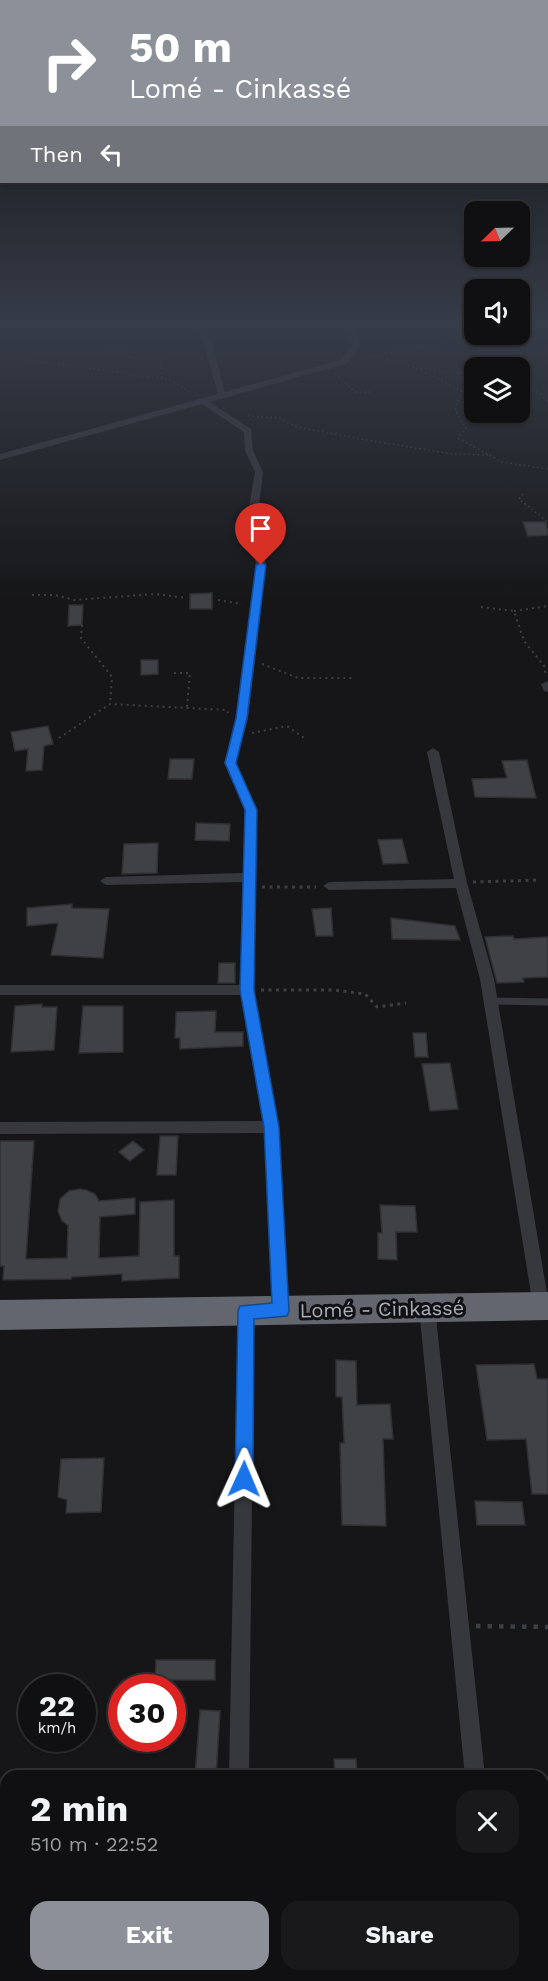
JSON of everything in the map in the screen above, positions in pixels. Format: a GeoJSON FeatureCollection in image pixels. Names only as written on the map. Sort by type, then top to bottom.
{"type":"FeatureCollection","features":[{"type":"Feature","properties":{"kind":"highway","name":"Lomé - Cinkassé"},"geometry":{"type":"LineString","coordinates":[[0,1315],[544,1306]]}},
{"type":"Feature","properties":{"kind":"street"},"geometry":{"type":"LineString","coordinates":[[0,457],[143,417]]}},
{"type":"Feature","properties":{"kind":"street"},"geometry":{"type":"LineString","coordinates":[[228,417],[248,431],[249,451],[258,472],[253,514],[261,565],[239,729],[230,763],[251,810],[247,990],[271,1127],[281,1311]]}},
{"type":"Feature","properties":{"kind":"street"},"geometry":{"type":"LineString","coordinates":[[433,752],[461,883],[487,979],[544,1306]]}},
{"type":"Feature","properties":{"kind":"street"},"geometry":{"type":"LineString","coordinates":[[106,881],[251,882]]}},
{"type":"Feature","properties":{"kind":"street"},"geometry":{"type":"LineString","coordinates":[[330,886],[461,883]]}},
{"type":"Feature","properties":{"kind":"street"},"geometry":{"type":"LineString","coordinates":[[0,990],[247,990]]}},
{"type":"Feature","properties":{"kind":"street"},"geometry":{"type":"LineString","coordinates":[[0,1128],[271,1127]]}},
{"type":"Feature","properties":{"kind":"street"},"geometry":{"type":"LineString","coordinates":[[428,1308],[474,1770]]}},
{"type":"Feature","properties":{"kind":"street"},"geometry":{"type":"LineString","coordinates":[[239,1770],[246,1311]]}},
{"type":"Feature","properties":{"kind":"lane"},"geometry":{"type":"LineString","coordinates":[[490,1001],[548,1002]]}},
{"type":"Feature","properties":{"kind":"path"},"geometry":{"type":"LineString","coordinates":[[263,417],[279,418],[297,427],[343,436],[453,454],[489,455]]}},
{"type":"Feature","properties":{"kind":"path"},"geometry":{"type":"LineString","coordinates":[[460,417],[466,428],[459,438],[502,462],[548,469]]}},
{"type":"Feature","properties":{"kind":"path"},"geometry":{"type":"LineString","coordinates":[[524,494],[519,499],[548,522]]}},
{"type":"Feature","properties":{"kind":"path"},"geometry":{"type":"LineString","coordinates":[[32,595],[55,595],[74,600],[155,594],[186,598]]}},
{"type":"Feature","properties":{"kind":"path"},"geometry":{"type":"LineString","coordinates":[[218,600],[256,606]]}},
{"type":"Feature","properties":{"kind":"path"},"geometry":{"type":"LineString","coordinates":[[481,607],[514,611],[548,606]]}},
{"type":"Feature","properties":{"kind":"path"},"geometry":{"type":"LineString","coordinates":[[514,611],[524,641],[544,668],[547,686]]}},
{"type":"Feature","properties":{"kind":"path"},"geometry":{"type":"LineString","coordinates":[[82,625],[81,638],[112,677],[110,704]]}},
{"type":"Feature","properties":{"kind":"path"},"geometry":{"type":"LineString","coordinates":[[249,658],[298,678],[353,678]]}},
{"type":"Feature","properties":{"kind":"path"},"geometry":{"type":"LineString","coordinates":[[174,673],[190,673],[187,707]]}},
{"type":"Feature","properties":{"kind":"path"},"geometry":{"type":"LineString","coordinates":[[59,738],[110,704],[227,710],[239,729],[247,734],[287,726],[307,740]]}},
{"type":"Feature","properties":{"kind":"path"},"geometry":{"type":"LineString","coordinates":[[461,883],[540,880]]}},
{"type":"Feature","properties":{"kind":"path"},"geometry":{"type":"LineString","coordinates":[[251,882],[330,886]]}},
{"type":"Feature","properties":{"kind":"path"},"geometry":{"type":"LineString","coordinates":[[247,990],[334,990],[366,994],[377,1007],[406,1003]]}},
{"type":"Feature","properties":{"kind":"path"},"geometry":{"type":"LineString","coordinates":[[459,1626],[548,1627]]}},
{"type":"Feature","properties":{"kind":"building"},"geometry":{"type":"Polygon","coordinates":[[[523,522],[546,522],[548,535],[528,536],[523,522]]]}},
{"type":"Feature","properties":{"kind":"building"},"geometry":{"type":"Polygon","coordinates":[[[212,593],[212,609],[190,609],[190,594],[212,593]]]}},
{"type":"Feature","properties":{"kind":"building"},"geometry":{"type":"Polygon","coordinates":[[[69,605],[83,605],[82,625],[68,626],[69,605]]]}},
{"type":"Feature","properties":{"kind":"building"},"geometry":{"type":"Polygon","coordinates":[[[141,660],[158,660],[158,674],[141,675],[141,660]]]}},
{"type":"Feature","properties":{"kind":"building"},"geometry":{"type":"Polygon","coordinates":[[[48,726],[53,744],[44,746],[42,770],[26,771],[28,749],[15,751],[11,732],[48,726]]]}},
{"type":"Feature","properties":{"kind":"building"},"geometry":{"type":"Polygon","coordinates":[[[170,759],[194,759],[192,779],[168,779],[170,759]]]}},
{"type":"Feature","properties":{"kind":"building"},"geometry":{"type":"Polygon","coordinates":[[[527,760],[536,798],[475,797],[472,779],[507,778],[502,761],[527,760]]]}},
{"type":"Feature","properties":{"kind":"building"},"geometry":{"type":"Polygon","coordinates":[[[196,823],[230,824],[229,841],[195,840],[196,823]]]}},
{"type":"Feature","properties":{"kind":"building"},"geometry":{"type":"Polygon","coordinates":[[[402,839],[408,863],[383,864],[378,840],[402,839]]]}},
{"type":"Feature","properties":{"kind":"building"},"geometry":{"type":"Polygon","coordinates":[[[158,843],[157,873],[122,874],[124,844],[158,843]]]}},
{"type":"Feature","properties":{"kind":"building"},"geometry":{"type":"Polygon","coordinates":[[[72,904],[72,908],[109,909],[103,958],[51,955],[58,923],[27,926],[27,908],[72,904]]]}},
{"type":"Feature","properties":{"kind":"building"},"geometry":{"type":"Polygon","coordinates":[[[331,908],[333,936],[316,936],[312,909],[331,908]]]}},
{"type":"Feature","properties":{"kind":"building"},"geometry":{"type":"Polygon","coordinates":[[[391,918],[455,926],[460,940],[392,939],[391,918]]]}},
{"type":"Feature","properties":{"kind":"building"},"geometry":{"type":"Polygon","coordinates":[[[513,936],[514,939],[548,937],[548,977],[523,978],[524,982],[497,983],[485,937],[513,936]]]}},
{"type":"Feature","properties":{"kind":"building"},"geometry":{"type":"Polygon","coordinates":[[[219,963],[235,963],[235,983],[218,983],[219,963]]]}},
{"type":"Feature","properties":{"kind":"building"},"geometry":{"type":"Polygon","coordinates":[[[42,1004],[42,1007],[57,1007],[54,1050],[11,1052],[15,1006],[42,1004]]]}},
{"type":"Feature","properties":{"kind":"building"},"geometry":{"type":"Polygon","coordinates":[[[83,1006],[123,1006],[123,1052],[79,1053],[83,1006]]]}},
{"type":"Feature","properties":{"kind":"building"},"geometry":{"type":"Polygon","coordinates":[[[216,1011],[215,1032],[243,1032],[243,1046],[180,1049],[180,1038],[175,1038],[176,1012],[216,1011]]]}},
{"type":"Feature","properties":{"kind":"building"},"geometry":{"type":"Polygon","coordinates":[[[413,1033],[426,1033],[428,1057],[415,1057],[413,1033]]]}},
{"type":"Feature","properties":{"kind":"building"},"geometry":{"type":"Polygon","coordinates":[[[450,1063],[458,1109],[430,1111],[422,1064],[450,1063]]]}},
{"type":"Feature","properties":{"kind":"building"},"geometry":{"type":"Polygon","coordinates":[[[160,1136],[178,1136],[176,1175],[157,1175],[160,1136]]]}},
{"type":"Feature","properties":{"kind":"building"},"geometry":{"type":"Polygon","coordinates":[[[0,1141],[34,1141],[26,1259],[67,1258],[68,1225],[62,1221],[58,1211],[60,1199],[69,1191],[86,1190],[95,1194],[99,1201],[135,1198],[135,1214],[100,1217],[99,1258],[139,1256],[140,1202],[174,1200],[174,1256],[179,1256],[179,1278],[122,1281],[122,1274],[72,1277],[71,1279],[3,1280],[4,1266],[0,1266],[0,1141]]]}},
{"type":"Feature","properties":{"kind":"building"},"geometry":{"type":"Polygon","coordinates":[[[133,1141],[144,1150],[130,1161],[119,1152],[133,1141]]]}},
{"type":"Feature","properties":{"kind":"building"},"geometry":{"type":"Polygon","coordinates":[[[380,1205],[415,1206],[417,1232],[396,1232],[397,1260],[378,1259],[378,1233],[382,1233],[380,1205]]]}},
{"type":"Feature","properties":{"kind":"building"},"geometry":{"type":"Polygon","coordinates":[[[336,1360],[356,1361],[357,1405],[390,1404],[393,1439],[383,1439],[386,1526],[342,1525],[340,1443],[344,1443],[342,1397],[336,1397],[336,1360]]]}},
{"type":"Feature","properties":{"kind":"building"},"geometry":{"type":"Polygon","coordinates":[[[534,1364],[537,1379],[548,1379],[548,1494],[532,1494],[526,1439],[487,1440],[476,1365],[534,1364]]]}},
{"type":"Feature","properties":{"kind":"building"},"geometry":{"type":"Polygon","coordinates":[[[104,1458],[101,1512],[66,1513],[67,1500],[58,1497],[61,1459],[104,1458]]]}},
{"type":"Feature","properties":{"kind":"building"},"geometry":{"type":"Polygon","coordinates":[[[475,1501],[522,1502],[525,1525],[477,1525],[475,1501]]]}},
{"type":"Feature","properties":{"kind":"building"},"geometry":{"type":"Polygon","coordinates":[[[156,1660],[215,1660],[215,1680],[186,1680],[186,1674],[155,1674],[156,1660]]]}},
{"type":"Feature","properties":{"kind":"building"},"geometry":{"type":"Polygon","coordinates":[[[200,1710],[220,1711],[216,1770],[195,1770],[200,1710]]]}},
{"type":"Feature","properties":{"kind":"building"},"geometry":{"type":"Polygon","coordinates":[[[334,1759],[356,1759],[357,1770],[335,1770],[334,1759]]]}},
{"type":"Feature","properties":{"kind":"route"},"geometry":{"type":"LineString","coordinates":[[244,1479],[246,1311],[281,1311],[271,1127],[247,990],[251,810],[230,763],[242,718],[261,565]]}}]}
